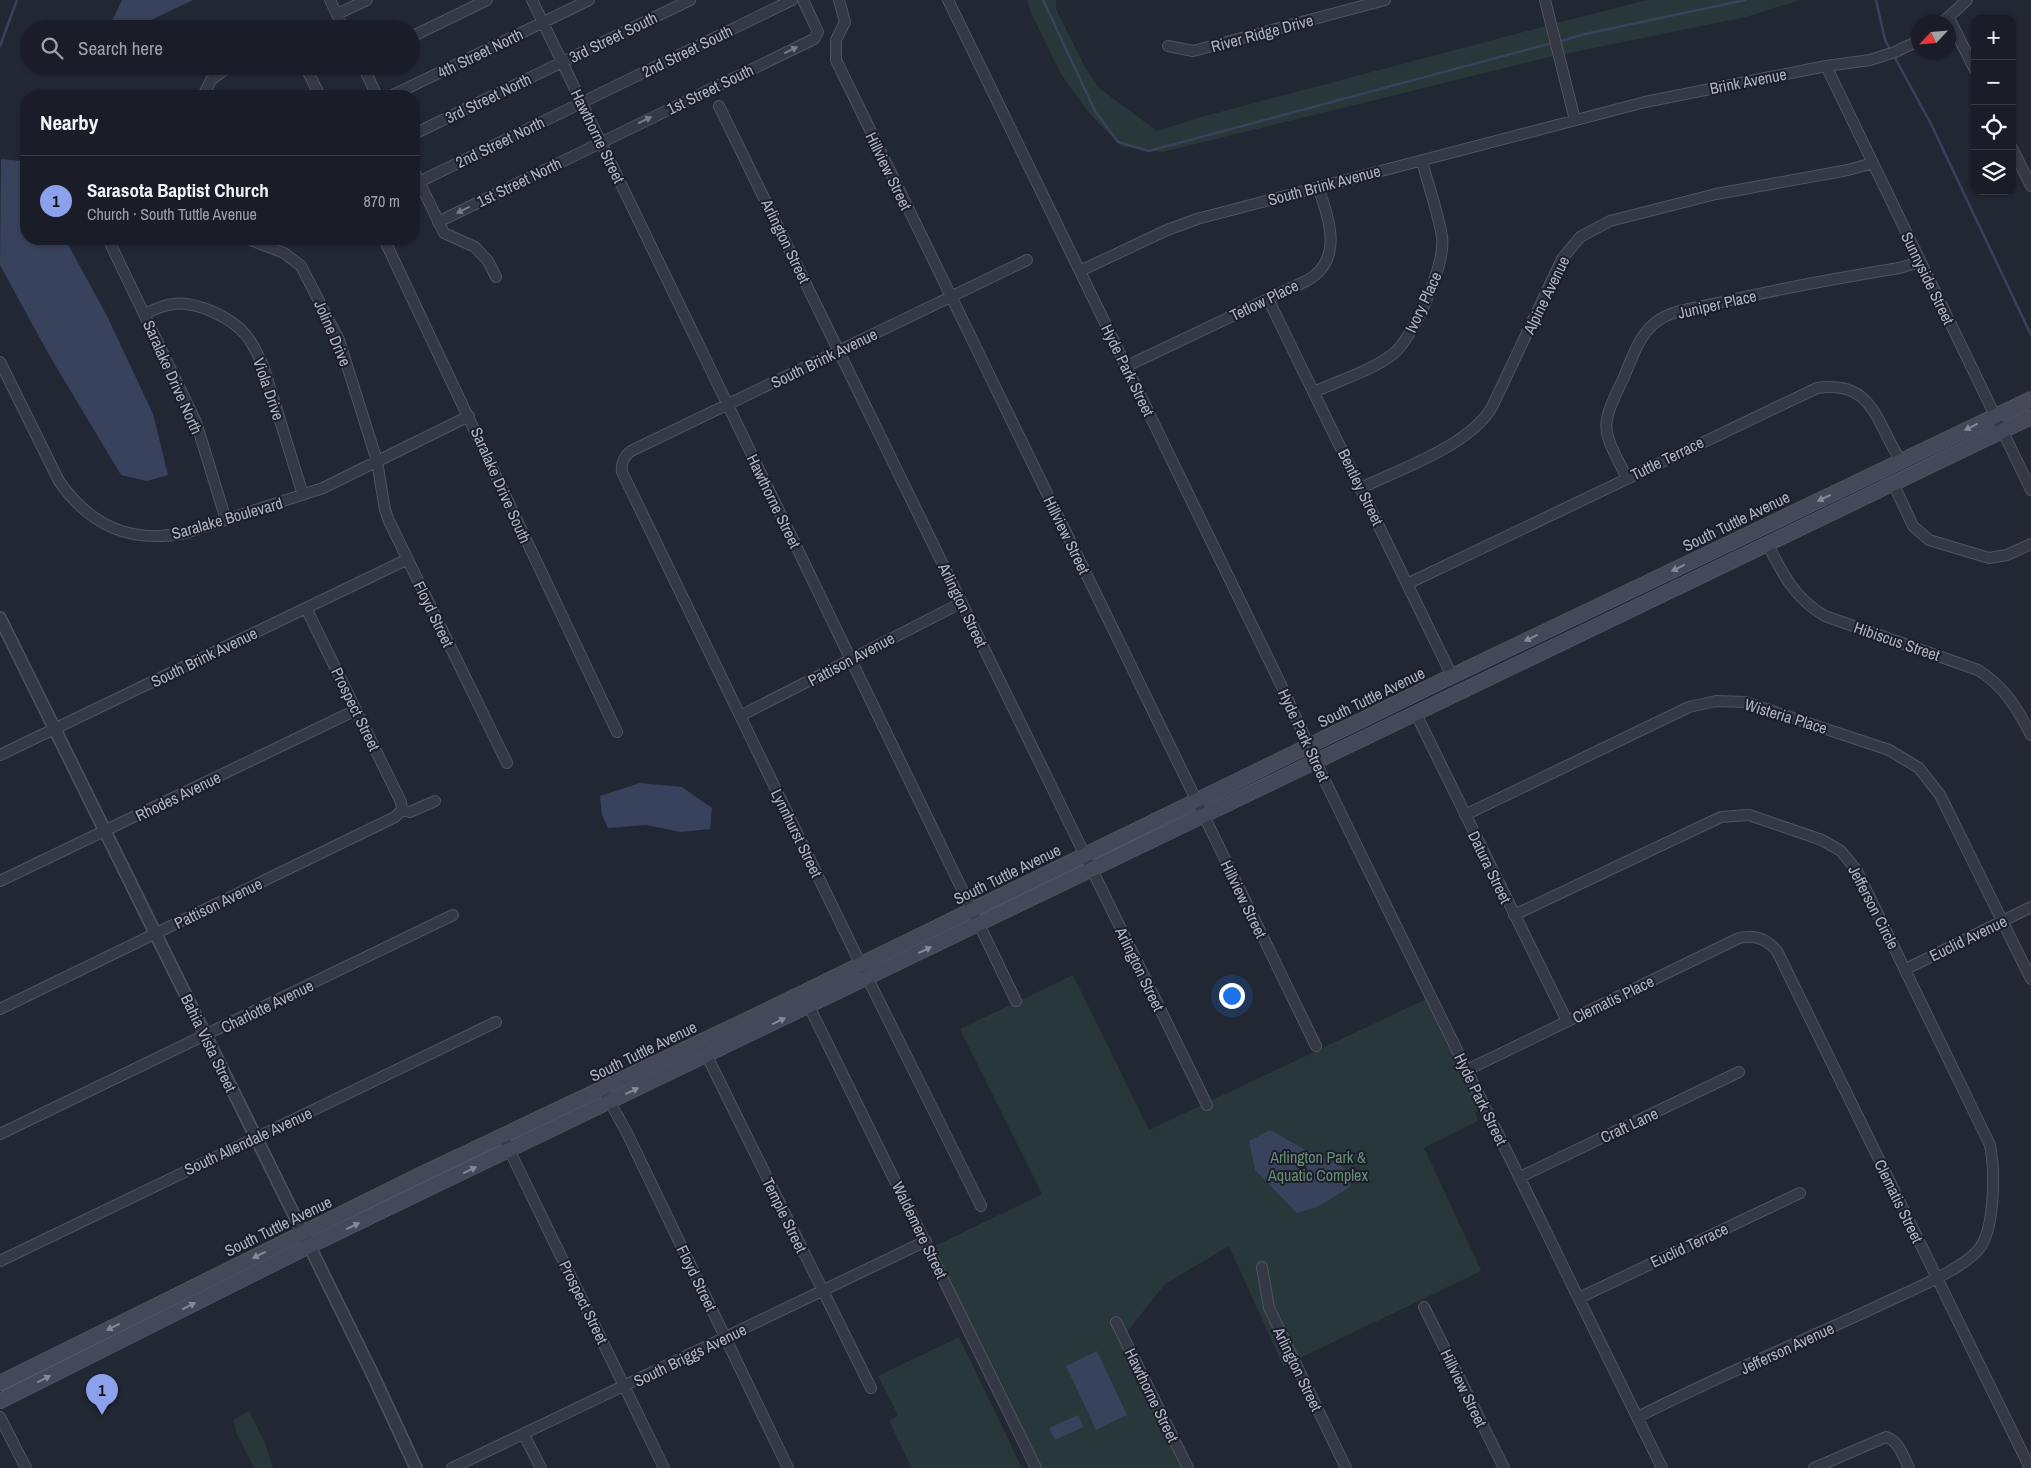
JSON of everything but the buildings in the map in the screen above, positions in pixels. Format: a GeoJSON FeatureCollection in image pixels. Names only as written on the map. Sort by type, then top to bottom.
{"type":"FeatureCollection","features":[{"type":"Feature","properties":{"kind":"main road","name":"South Tuttle Avenue"},"geometry":{"type":"LineString","coordinates":[[0,1383],[302,1233],[700,1043],[1452,676],[2031,399]]}},
{"type":"Feature","properties":{"kind":"main road","name":"South Tuttle Avenue"},"geometry":{"type":"LineString","coordinates":[[0,1401],[309,1246],[809,1007],[867,977],[1091,871],[1415,712],[2031,417]]}},
{"type":"Feature","properties":{"kind":"street"},"geometry":{"type":"LineString","coordinates":[[330,0],[340,20]]}},
{"type":"Feature","properties":{"kind":"street"},"geometry":{"type":"LineString","coordinates":[[337,14],[367,0]]}},
{"type":"Feature","properties":{"kind":"street"},"geometry":{"type":"LineString","coordinates":[[420,33],[487,0]]}},
{"type":"Feature","properties":{"kind":"street","name":"Hawthorne Street"},"geometry":{"type":"LineString","coordinates":[[532,0],[1016,1001]]}},
{"type":"Feature","properties":{"kind":"street","name":"4th Street North"},"geometry":{"type":"LineString","coordinates":[[403,90],[589,0]]}},
{"type":"Feature","properties":{"kind":"street","name":"3rd Street South"},"geometry":{"type":"LineString","coordinates":[[562,62],[690,0]]}},
{"type":"Feature","properties":{"kind":"street","name":"2nd Street South"},"geometry":{"type":"LineString","coordinates":[[582,102],[792,0]]}},
{"type":"Feature","properties":{"kind":"street","name":"1st Street South"},"geometry":{"type":"LineString","coordinates":[[601,142],[814,39],[818,32],[804,0]]}},
{"type":"Feature","properties":{"kind":"street","name":"Hillview Street"},"geometry":{"type":"LineString","coordinates":[[839,0],[844,22],[836,40],[836,60],[1316,1046]]}},
{"type":"Feature","properties":{"kind":"street","name":"Hyde Park Street"},"geometry":{"type":"LineString","coordinates":[[948,0],[1127,366],[1315,761],[1662,1468]]}},
{"type":"Feature","properties":{"kind":"street","name":"River Ridge Drive"},"geometry":{"type":"LineString","coordinates":[[1168,46],[1193,51],[1386,0]]}},
{"type":"Feature","properties":{"kind":"street"},"geometry":{"type":"LineString","coordinates":[[1545,0],[1575,120]]}},
{"type":"Feature","properties":{"kind":"street"},"geometry":{"type":"LineString","coordinates":[[1951,15],[1967,0]]}},
{"type":"Feature","properties":{"kind":"street"},"geometry":{"type":"LineString","coordinates":[[1956,37],[1971,63]]}},
{"type":"Feature","properties":{"kind":"street","name":"Brink Avenue"},"geometry":{"type":"LineString","coordinates":[[1575,120],[1699,90],[1826,66],[1870,60],[1911,44]]}},
{"type":"Feature","properties":{"kind":"street","name":"3rd Street North"},"geometry":{"type":"LineString","coordinates":[[420,131],[562,62]]}},
{"type":"Feature","properties":{"kind":"street","name":"Sunnyside Street"},"geometry":{"type":"LineString","coordinates":[[1826,66],[2031,490]]}},
{"type":"Feature","properties":{"kind":"street"},"geometry":{"type":"LineString","coordinates":[[206,90],[211,80],[218,75]]}},
{"type":"Feature","properties":{"kind":"street"},"geometry":{"type":"LineString","coordinates":[[310,75],[317,90]]}},
{"type":"Feature","properties":{"kind":"street"},"geometry":{"type":"LineString","coordinates":[[367,75],[374,90]]}},
{"type":"Feature","properties":{"kind":"street","name":"2nd Street North"},"geometry":{"type":"LineString","coordinates":[[420,182],[582,102]]}},
{"type":"Feature","properties":{"kind":"street","name":"Arlington Street"},"geometry":{"type":"LineString","coordinates":[[719,106],[840,350],[1084,857],[1207,1105]]}},
{"type":"Feature","properties":{"kind":"street","name":"South Brink Avenue"},"geometry":{"type":"LineString","coordinates":[[1080,271],[1182,223],[1575,120]]}},
{"type":"Feature","properties":{"kind":"street","name":"1st Street North"},"geometry":{"type":"LineString","coordinates":[[438,222],[601,142]]}},
{"type":"Feature","properties":{"kind":"street"},"geometry":{"type":"LineString","coordinates":[[2013,150],[2031,186]]}},
{"type":"Feature","properties":{"kind":"street","name":"Ivory Place"},"geometry":{"type":"LineString","coordinates":[[1314,392],[1384,360],[1401,346],[1409,335],[1439,271],[1442,238],[1422,160]]}},
{"type":"Feature","properties":{"kind":"street","name":"Alpine Avenue"},"geometry":{"type":"LineString","coordinates":[[1361,488],[1460,440],[1481,424],[1492,408],[1562,258],[1587,231],[1610,221],[1716,194],[1848,170],[1872,163]]}},
{"type":"Feature","properties":{"kind":"street"},"geometry":{"type":"LineString","coordinates":[[420,184],[444,233],[467,242],[481,252],[496,277]]}},
{"type":"Feature","properties":{"kind":"street","name":"Tetlow Place"},"geometry":{"type":"LineString","coordinates":[[1127,366],[1313,277],[1326,263],[1330,253],[1332,234],[1318,187]]}},
{"type":"Feature","properties":{"kind":"street","name":"Saralake Drive North"},"geometry":{"type":"LineString","coordinates":[[111,245],[196,422],[226,520]]}},
{"type":"Feature","properties":{"kind":"street","name":"Joline Drive"},"geometry":{"type":"LineString","coordinates":[[263,245],[294,259],[306,274],[339,340],[378,461]]}},
{"type":"Feature","properties":{"kind":"street","name":"Saralake Drive South"},"geometry":{"type":"LineString","coordinates":[[387,245],[617,732]]}},
{"type":"Feature","properties":{"kind":"street","name":"South Brink Avenue"},"geometry":{"type":"LineString","coordinates":[[623,459],[631,451],[728,406],[1027,260]]}},
{"type":"Feature","properties":{"kind":"street","name":"Juniper Place"},"geometry":{"type":"LineString","coordinates":[[1627,478],[1605,432],[1606,415],[1641,339],[1656,322],[1676,312],[1739,298],[1899,268],[1920,262]]}},
{"type":"Feature","properties":{"kind":"street","name":"Bentley Street"},"geometry":{"type":"LineString","coordinates":[[1268,299],[1452,676]]}},
{"type":"Feature","properties":{"kind":"street","name":"Viola Drive"},"geometry":{"type":"LineString","coordinates":[[144,314],[166,305],[182,304],[220,316],[245,334],[256,350],[264,368],[303,495]]}},
{"type":"Feature","properties":{"kind":"street","name":"Saralake Boulevard"},"geometry":{"type":"LineString","coordinates":[[0,362],[59,481],[79,506],[95,519],[124,532],[164,536],[185,533],[303,495],[323,488],[469,416]]}},
{"type":"Feature","properties":{"kind":"street","name":"Tuttle Terrace"},"geometry":{"type":"LineString","coordinates":[[1407,584],[1806,392],[1827,386],[1849,390],[1869,403],[1877,413],[1901,460]]}},
{"type":"Feature","properties":{"kind":"street","name":"Lynnhurst Street"},"geometry":{"type":"LineString","coordinates":[[623,459],[622,472],[860,964],[981,1206]]}},
{"type":"Feature","properties":{"kind":"street","name":"Floyd Street"},"geometry":{"type":"LineString","coordinates":[[378,461],[385,510],[507,763]]}},
{"type":"Feature","properties":{"kind":"street"},"geometry":{"type":"LineString","coordinates":[[1893,483],[1913,526],[1929,540],[1989,558],[2008,555],[2031,544]]}},
{"type":"Feature","properties":{"kind":"street","name":"Hibiscus Street"},"geometry":{"type":"LineString","coordinates":[[1767,543],[1791,587],[1815,611],[1978,670],[1996,682],[2012,700],[2031,735]]}},
{"type":"Feature","properties":{"kind":"street","name":"South Brink Avenue"},"geometry":{"type":"LineString","coordinates":[[0,755],[408,559]]}},
{"type":"Feature","properties":{"kind":"street","name":"Pattison Avenue"},"geometry":{"type":"LineString","coordinates":[[740,716],[961,602]]}},
{"type":"Feature","properties":{"kind":"street","name":"Prospect Street"},"geometry":{"type":"LineString","coordinates":[[306,608],[401,802],[402,810]]}},
{"type":"Feature","properties":{"kind":"street","name":"Bahia Vista Street"},"geometry":{"type":"LineString","coordinates":[[0,618],[416,1468]]}},
{"type":"Feature","properties":{"kind":"street","name":"Wisteria Place"},"geometry":{"type":"LineString","coordinates":[[1465,815],[1688,707],[1716,701],[1745,702],[1890,750],[1919,768],[1940,795],[2031,980]]}},
{"type":"Feature","properties":{"kind":"street","name":"Rhodes Avenue"},"geometry":{"type":"LineString","coordinates":[[0,881],[356,710]]}},
{"type":"Feature","properties":{"kind":"street","name":"Datura Street"},"geometry":{"type":"LineString","coordinates":[[1415,712],[1567,1021]]}},
{"type":"Feature","properties":{"kind":"street","name":"Pattison Avenue"},"geometry":{"type":"LineString","coordinates":[[0,1009],[395,817],[402,810],[410,812],[435,801]]}},
{"type":"Feature","properties":{"kind":"street","name":"Jefferson Circle"},"geometry":{"type":"LineString","coordinates":[[1514,915],[1711,820],[1729,816],[1748,815],[1822,840],[1841,851],[1857,870],[1988,1139],[1992,1157],[1990,1219],[1986,1234],[1981,1246],[1967,1261],[1936,1277]]}},
{"type":"Feature","properties":{"kind":"street","name":"Euclid Avenue"},"geometry":{"type":"LineString","coordinates":[[1906,969],[2031,907]]}},
{"type":"Feature","properties":{"kind":"street","name":"Charlotte Avenue"},"geometry":{"type":"LineString","coordinates":[[0,1134],[453,915]]}},
{"type":"Feature","properties":{"kind":"street","name":"Clematis Place"},"geometry":{"type":"LineString","coordinates":[[1467,1070],[1739,938],[1747,936],[1762,939]]}},
{"type":"Feature","properties":{"kind":"street","name":"Clematis Street"},"geometry":{"type":"LineString","coordinates":[[1762,939],[1777,951],[2030,1468]]}},
{"type":"Feature","properties":{"kind":"street","name":"Waldemere Street"},"geometry":{"type":"LineString","coordinates":[[803,993],[926,1240],[930,1253],[1036,1468]]}},
{"type":"Feature","properties":{"kind":"street","name":"South Allendale Avenue"},"geometry":{"type":"LineString","coordinates":[[0,1261],[496,1022]]}},
{"type":"Feature","properties":{"kind":"street","name":"Temple Street"},"geometry":{"type":"LineString","coordinates":[[700,1043],[871,1388]]}},
{"type":"Feature","properties":{"kind":"street","name":"Craft Lane"},"geometry":{"type":"LineString","coordinates":[[1520,1177],[1739,1072]]}},
{"type":"Feature","properties":{"kind":"street","name":"Floyd Street"},"geometry":{"type":"LineString","coordinates":[[603,1089],[726,1337],[788,1468]]}},
{"type":"Feature","properties":{"kind":"street","name":"Prospect Street"},"geometry":{"type":"LineString","coordinates":[[503,1137],[664,1468]]}},
{"type":"Feature","properties":{"kind":"street","name":"Euclid Terrace"},"geometry":{"type":"LineString","coordinates":[[1580,1298],[1800,1192]]}},
{"type":"Feature","properties":{"kind":"street","name":"South Briggs Avenue"},"geometry":{"type":"LineString","coordinates":[[452,1468],[926,1240]]}},
{"type":"Feature","properties":{"kind":"street","name":"Arlington Street"},"geometry":{"type":"LineString","coordinates":[[1262,1267],[1269,1308],[1346,1468]]}},
{"type":"Feature","properties":{"kind":"street","name":"Jefferson Avenue"},"geometry":{"type":"LineString","coordinates":[[1638,1417],[1936,1277]]}},
{"type":"Feature","properties":{"kind":"street","name":"Hillview Street"},"geometry":{"type":"LineString","coordinates":[[1424,1308],[1504,1468]]}},
{"type":"Feature","properties":{"kind":"street","name":"Hawthorne Street"},"geometry":{"type":"LineString","coordinates":[[1116,1322],[1188,1468]]}},
{"type":"Feature","properties":{"kind":"street"},"geometry":{"type":"LineString","coordinates":[[0,1417],[26,1468]]}},
{"type":"Feature","properties":{"kind":"street"},"geometry":{"type":"LineString","coordinates":[[524,1435],[541,1468]]}},
{"type":"Feature","properties":{"kind":"street"},"geometry":{"type":"LineString","coordinates":[[1814,1468],[1886,1437],[1898,1444],[1909,1468]]}},
{"type":"Feature","properties":{"kind":"green space"},"geometry":{"type":"Polygon","coordinates":[[[1027,0],[1056,0],[1056,9],[1085,67],[1099,88],[1157,131],[1201,117],[1546,26],[1554,56],[1163,152],[1121,146],[1089,113],[1061,74],[1031,13],[1027,0]]]}},
{"type":"Feature","properties":{"kind":"green space"},"geometry":{"type":"Polygon","coordinates":[[[1647,0],[1800,0],[1746,17],[1564,54],[1557,23],[1647,0]]]}},
{"type":"Feature","properties":{"kind":"green space","name":"Arlington Park & Aquatic Complex"},"geometry":{"type":"Polygon","coordinates":[[[1073,975],[1149,1130],[1426,999],[1480,1110],[1475,1113],[1478,1121],[1424,1148],[1481,1270],[1479,1272],[1298,1359],[1258,1277],[1264,1310],[1289,1363],[1283,1366],[1229,1246],[1165,1284],[1127,1332],[1119,1316],[1110,1320],[1182,1468],[1042,1468],[933,1247],[1042,1194],[960,1029],[1073,975]]]}},
{"type":"Feature","properties":{"kind":"green space"},"geometry":{"type":"Polygon","coordinates":[[[959,1337],[1022,1468],[912,1468],[889,1421],[898,1415],[878,1376],[959,1337]]]}},
{"type":"Feature","properties":{"kind":"green space"},"geometry":{"type":"Polygon","coordinates":[[[249,1411],[265,1443],[273,1468],[254,1468],[237,1434],[233,1420],[249,1411]]]}},
{"type":"Feature","properties":{"kind":"water"},"geometry":{"type":"Polygon","coordinates":[[[122,0],[193,0],[151,20],[112,20],[122,0]]]}},
{"type":"Feature","properties":{"kind":"water"},"geometry":{"type":"Polygon","coordinates":[[[1,159],[20,161],[20,245],[68,245],[107,316],[153,414],[168,475],[147,481],[121,475],[48,353],[0,265],[1,159]]]}},
{"type":"Feature","properties":{"kind":"water"},"geometry":{"type":"Polygon","coordinates":[[[640,783],[682,787],[712,808],[710,829],[681,832],[646,825],[608,828],[602,815],[600,796],[640,783]]]}},
{"type":"Feature","properties":{"kind":"water"},"geometry":{"type":"Polygon","coordinates":[[[1270,1130],[1304,1149],[1339,1164],[1351,1174],[1350,1187],[1317,1207],[1297,1213],[1255,1170],[1249,1141],[1270,1130]]]}},
{"type":"Feature","properties":{"kind":"water"},"geometry":{"type":"Polygon","coordinates":[[[1097,1351],[1127,1415],[1096,1430],[1066,1366],[1097,1351]]]}},
{"type":"Feature","properties":{"kind":"water"},"geometry":{"type":"Polygon","coordinates":[[[1078,1415],[1084,1427],[1055,1440],[1049,1428],[1078,1415]]]}},
{"type":"Feature","properties":{"kind":"waterway"},"geometry":{"type":"LineString","coordinates":[[0,46],[17,0]]}},
{"type":"Feature","properties":{"kind":"waterway"},"geometry":{"type":"LineString","coordinates":[[1043,0],[1095,111],[1118,142],[1149,151],[1552,43]]}},
{"type":"Feature","properties":{"kind":"waterway"},"geometry":{"type":"LineString","coordinates":[[1558,42],[1585,34],[1745,0]]}},
{"type":"Feature","properties":{"kind":"waterway"},"geometry":{"type":"LineString","coordinates":[[1876,0],[1885,40],[1891,51]]}},
{"type":"Feature","properties":{"kind":"waterway"},"geometry":{"type":"LineString","coordinates":[[1894,56],[1931,124],[2031,335]]}},
{"type":"Feature","properties":{"kind":"place","name":"Sarasota Baptist Church"},"geometry":{"type":"Point","coordinates":[102,1415]}}]}
